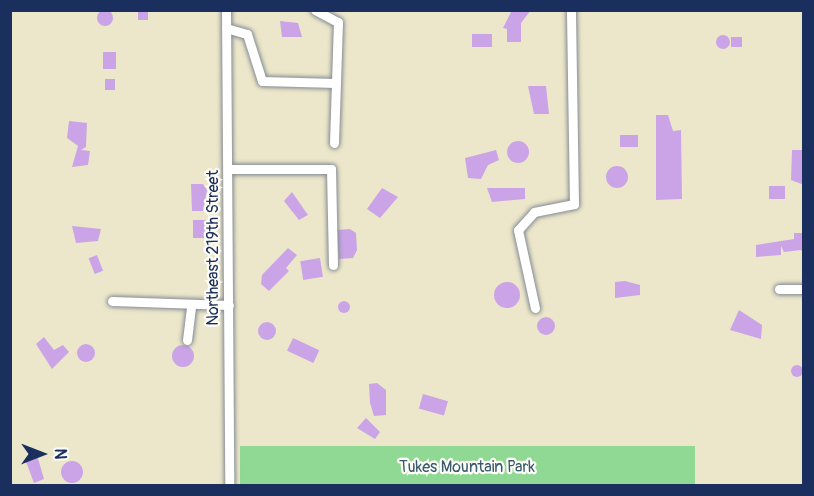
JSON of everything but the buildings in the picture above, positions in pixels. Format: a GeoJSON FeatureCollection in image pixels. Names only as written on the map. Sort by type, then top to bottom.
{"type":"FeatureCollection","features":[{"type":"Feature","properties":{"kind":"street","name":"Northeast 219th Street"},"geometry":{"type":"LineString","coordinates":[[226,10],[229,486]]}},
{"type":"Feature","properties":{"kind":"street"},"geometry":{"type":"LineString","coordinates":[[315,10],[338,22],[334,143]]}},
{"type":"Feature","properties":{"kind":"street"},"geometry":{"type":"LineString","coordinates":[[535,308],[518,230],[534,212],[572,207],[574,151],[571,10]]}},
{"type":"Feature","properties":{"kind":"street"},"geometry":{"type":"LineString","coordinates":[[226,28],[247,34],[262,81],[336,83]]}},
{"type":"Feature","properties":{"kind":"street"},"geometry":{"type":"LineString","coordinates":[[228,169],[331,169],[333,265]]}},
{"type":"Feature","properties":{"kind":"street"},"geometry":{"type":"LineString","coordinates":[[779,289],[804,289]]}},
{"type":"Feature","properties":{"kind":"street"},"geometry":{"type":"LineString","coordinates":[[112,301],[229,305]]}},
{"type":"Feature","properties":{"kind":"street"},"geometry":{"type":"LineString","coordinates":[[187,340],[191,305]]}},
{"type":"Feature","properties":{"kind":"green space","name":"Tukes Mountain Park"},"geometry":{"type":"Polygon","coordinates":[[[240,446],[695,446],[695,485],[240,485],[240,446]]]}}]}
